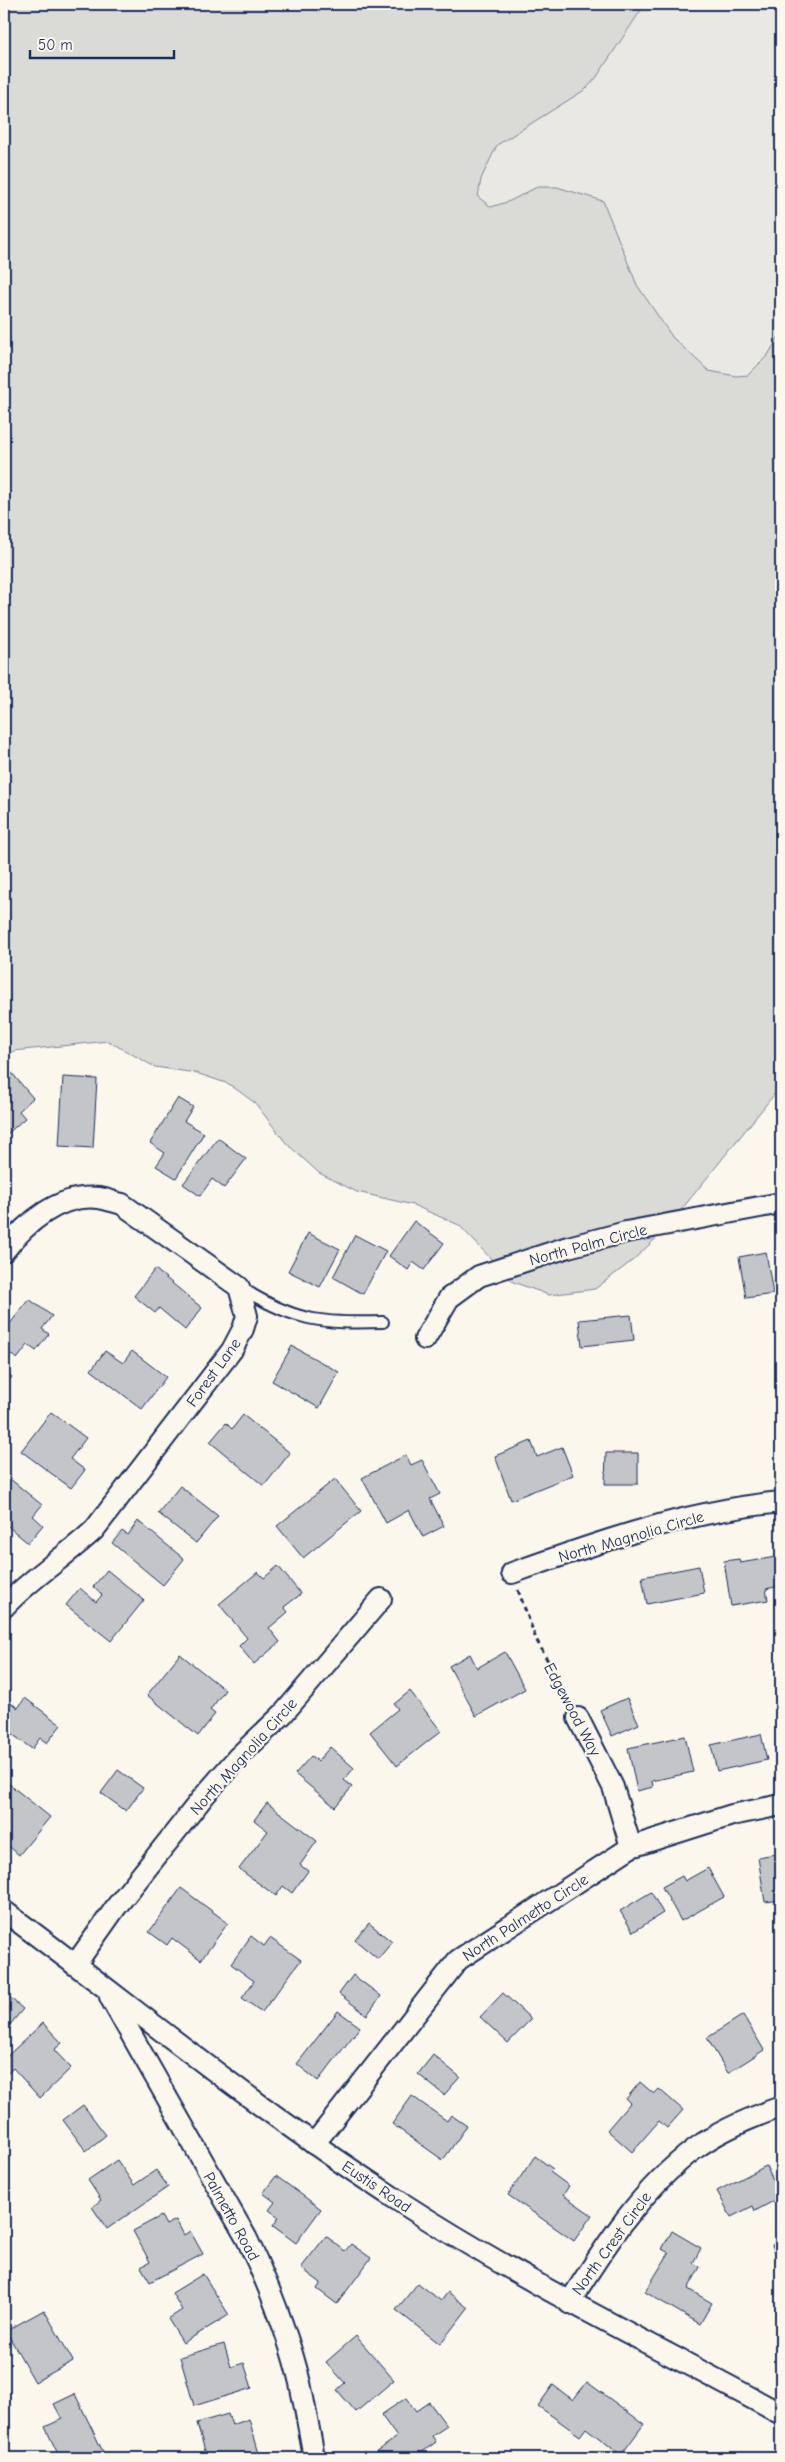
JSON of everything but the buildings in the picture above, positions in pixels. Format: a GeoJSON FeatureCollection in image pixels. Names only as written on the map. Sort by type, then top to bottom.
{"type":"FeatureCollection","features":[{"type":"Feature","properties":{"kind":"street"},"geometry":{"type":"LineString","coordinates":[[4,1251],[35,1219],[56,1205],[74,1199],[99,1198],[122,1204],[239,1287]]}},
{"type":"Feature","properties":{"kind":"street","name":"North Palm Circle"},"geometry":{"type":"LineString","coordinates":[[425,1339],[449,1298],[479,1276],[568,1247],[626,1232],[781,1203]]}},
{"type":"Feature","properties":{"kind":"street","name":"Forest Lane"},"geometry":{"type":"LineString","coordinates":[[4,1607],[40,1572],[69,1553],[94,1530],[232,1350],[247,1316],[239,1287]]}},
{"type":"Feature","properties":{"kind":"street","name":"North Magnolia Circle"},"geometry":{"type":"LineString","coordinates":[[512,1574],[643,1529],[718,1511],[781,1502]]}},
{"type":"Feature","properties":{"kind":"street","name":"North Magnolia Circle"},"geometry":{"type":"LineString","coordinates":[[76,1965],[116,1907],[204,1796],[237,1758],[283,1714],[380,1599]]}},
{"type":"Feature","properties":{"kind":"street","name":"Edgewood Way"},"geometry":{"type":"LineString","coordinates":[[578,1718],[613,1787],[631,1847]]}},
{"type":"Feature","properties":{"kind":"street","name":"North Palmetto Circle"},"geometry":{"type":"LineString","coordinates":[[314,2144],[458,1960],[631,1847],[732,1815],[781,1805]]}},
{"type":"Feature","properties":{"kind":"street","name":"Eustis Road"},"geometry":{"type":"LineString","coordinates":[[4,1911],[235,2088],[402,2204],[569,2303],[781,2414]]}},
{"type":"Feature","properties":{"kind":"street","name":"Palmetto Road"},"geometry":{"type":"LineString","coordinates":[[107,1990],[247,2239],[266,2279],[300,2382],[314,2458]]}},
{"type":"Feature","properties":{"kind":"street","name":"North Crest Circle"},"geometry":{"type":"LineString","coordinates":[[569,2303],[607,2244],[650,2188],[667,2172],[697,2147],[724,2131],[781,2107]]}},
{"type":"Feature","properties":{"kind":"lane"},"geometry":{"type":"LineString","coordinates":[[239,1287],[268,1306],[286,1313],[318,1321],[343,1323],[384,1322]]}},
{"type":"Feature","properties":{"kind":"path","name":"Edgewood Way"},"geometry":{"type":"LineString","coordinates":[[512,1574],[536,1639],[578,1718]]}},
{"type":"Feature","properties":{"kind":"shaded area"},"geometry":{"type":"Polygon","coordinates":[[[4,4],[645,4],[596,78],[586,89],[497,145],[481,179],[478,197],[491,207],[510,201],[537,187],[557,187],[603,201],[637,285],[673,338],[709,371],[736,376],[748,375],[768,355],[781,333],[781,1086],[665,1230],[632,1261],[595,1289],[549,1295],[513,1282],[459,1225],[413,1205],[357,1192],[319,1173],[286,1143],[255,1103],[229,1084],[196,1073],[155,1067],[108,1041],[14,1051],[4,1058],[4,4]]]}},
{"type":"Feature","properties":{"kind":"shaded area"},"geometry":{"type":"Polygon","coordinates":[[[645,4],[781,4],[781,333],[768,355],[748,375],[736,376],[709,371],[673,338],[637,285],[603,201],[557,187],[537,187],[510,201],[490,207],[477,197],[481,179],[497,145],[586,89],[596,78],[645,4]]]}}]}
